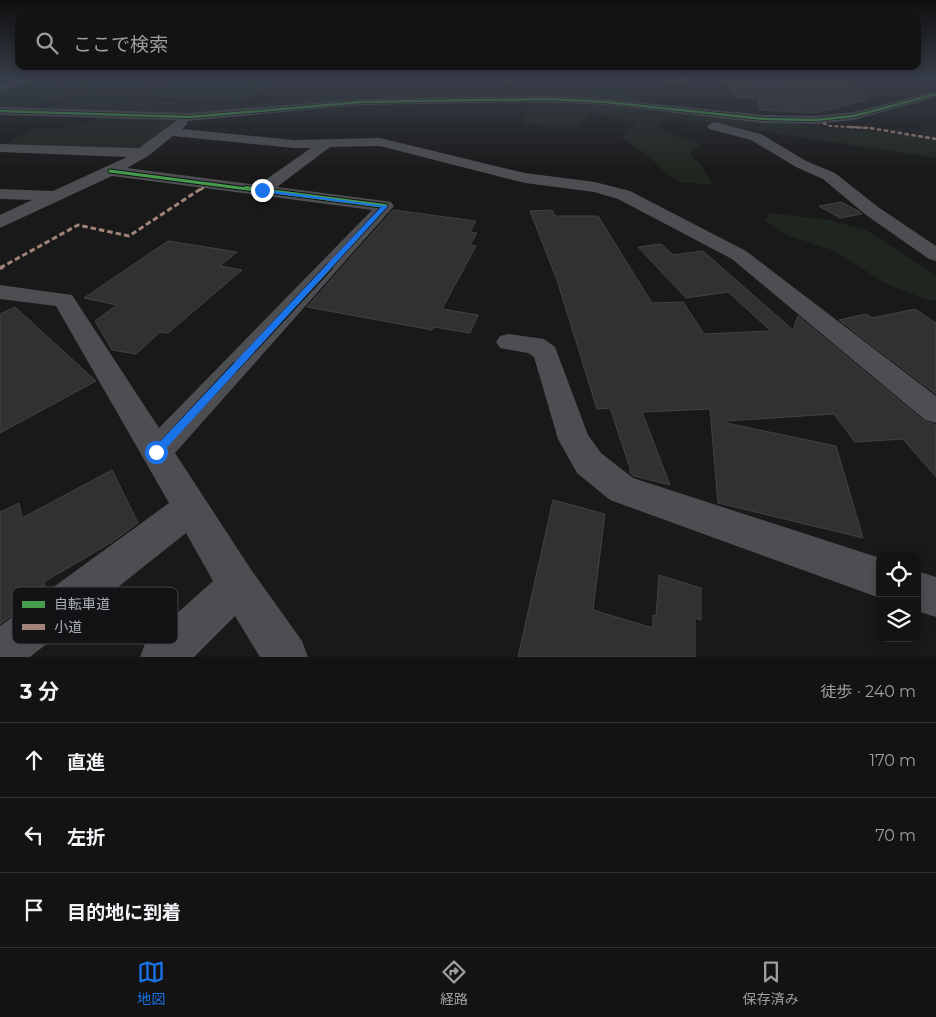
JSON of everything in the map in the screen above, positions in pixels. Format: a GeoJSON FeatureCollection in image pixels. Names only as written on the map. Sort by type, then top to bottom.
{"type":"FeatureCollection","features":[{"type":"Feature","properties":{"kind":"street"},"geometry":{"type":"LineString","coordinates":[[0,111],[190,117],[274,110]]}},
{"type":"Feature","properties":{"kind":"street"},"geometry":{"type":"LineString","coordinates":[[660,110],[756,137],[771,144],[801,164],[829,176],[872,211],[936,255]]}},
{"type":"Feature","properties":{"kind":"street"},"geometry":{"type":"LineString","coordinates":[[677,110],[765,119],[815,120],[854,116],[878,110]]}},
{"type":"Feature","properties":{"kind":"street"},"geometry":{"type":"LineString","coordinates":[[24,124],[49,113]]}},
{"type":"Feature","properties":{"kind":"street"},"geometry":{"type":"LineString","coordinates":[[0,222],[143,153],[190,117]]}},
{"type":"Feature","properties":{"kind":"street"},"geometry":{"type":"LineString","coordinates":[[170,132],[294,144],[380,142],[526,178],[595,187],[624,195],[739,255],[936,412]]}},
{"type":"Feature","properties":{"kind":"street"},"geometry":{"type":"LineString","coordinates":[[262,190],[326,144]]}},
{"type":"Feature","properties":{"kind":"street"},"geometry":{"type":"LineString","coordinates":[[0,148],[143,153]]}},
{"type":"Feature","properties":{"kind":"street"},"geometry":{"type":"LineString","coordinates":[[110,170],[385,206],[156,452]]}},
{"type":"Feature","properties":{"kind":"street"},"geometry":{"type":"LineString","coordinates":[[0,194],[55,196]]}},
{"type":"Feature","properties":{"kind":"street"},"geometry":{"type":"LineString","coordinates":[[0,292],[64,300],[190,508],[286,657]]}},
{"type":"Feature","properties":{"kind":"street"},"geometry":{"type":"LineString","coordinates":[[509,342],[535,345],[546,353],[574,439],[589,463],[622,489],[876,577]]}},
{"type":"Feature","properties":{"kind":"street"},"geometry":{"type":"LineString","coordinates":[[86,587],[190,508]]}},
{"type":"Feature","properties":{"kind":"street"},"geometry":{"type":"LineString","coordinates":[[178,642],[238,585]]}},
{"type":"Feature","properties":{"kind":"street"},"geometry":{"type":"LineString","coordinates":[[921,592],[936,597]]}},
{"type":"Feature","properties":{"kind":"street"},"geometry":{"type":"LineString","coordinates":[[0,653],[12,644]]}},
{"type":"Feature","properties":{"kind":"street"},"geometry":{"type":"LineString","coordinates":[[162,657],[176,644]]}},
{"type":"Feature","properties":{"kind":"shaded area"},"geometry":{"type":"Polygon","coordinates":[[[43,110],[243,110],[195,113],[43,110]]]}},
{"type":"Feature","properties":{"kind":"shaded area"},"geometry":{"type":"Polygon","coordinates":[[[527,110],[692,110],[809,126],[920,136],[917,131],[929,125],[936,126],[936,158],[676,118],[663,119],[657,124],[667,133],[701,144],[690,154],[703,167],[712,184],[684,183],[667,175],[652,159],[622,137],[637,122],[591,113],[573,128],[523,123],[527,110]]]}},
{"type":"Feature","properties":{"kind":"shaded area"},"geometry":{"type":"Polygon","coordinates":[[[103,117],[179,120],[139,148],[4,144],[38,128],[65,128],[88,124],[103,117]]]}},
{"type":"Feature","properties":{"kind":"shaded area"},"geometry":{"type":"Polygon","coordinates":[[[770,213],[828,220],[866,230],[936,275],[936,300],[929,301],[883,282],[835,251],[784,234],[765,221],[770,213]]]}},
{"type":"Feature","properties":{"kind":"building"},"geometry":{"type":"Polygon","coordinates":[[[759,110],[829,110],[816,113],[759,110]]]}},
{"type":"Feature","properties":{"kind":"building"},"geometry":{"type":"Polygon","coordinates":[[[841,202],[862,214],[840,218],[819,206],[841,202]]]}},
{"type":"Feature","properties":{"kind":"building"},"geometry":{"type":"Polygon","coordinates":[[[393,210],[476,221],[470,232],[477,233],[470,245],[476,246],[442,309],[478,315],[470,333],[434,327],[432,330],[307,307],[393,210]]]}},
{"type":"Feature","properties":{"kind":"building"},"geometry":{"type":"Polygon","coordinates":[[[552,210],[555,216],[598,216],[652,303],[683,302],[704,334],[771,331],[728,292],[686,298],[638,247],[661,244],[673,255],[703,251],[793,330],[798,316],[924,421],[936,425],[936,477],[903,439],[855,442],[834,414],[726,421],[726,423],[836,446],[863,538],[718,503],[710,409],[642,412],[670,485],[634,476],[630,473],[610,408],[597,409],[557,280],[530,211],[552,210]]]}},
{"type":"Feature","properties":{"kind":"building"},"geometry":{"type":"Polygon","coordinates":[[[168,241],[237,252],[220,266],[242,270],[168,333],[160,332],[136,354],[112,350],[95,321],[117,305],[84,298],[168,241]]]}},
{"type":"Feature","properties":{"kind":"building"},"geometry":{"type":"Polygon","coordinates":[[[15,307],[96,381],[0,433],[0,314],[15,307]]]}},
{"type":"Feature","properties":{"kind":"building"},"geometry":{"type":"Polygon","coordinates":[[[915,309],[936,323],[936,394],[839,320],[866,314],[872,318],[915,309]]]}},
{"type":"Feature","properties":{"kind":"building"},"geometry":{"type":"Polygon","coordinates":[[[112,470],[138,523],[112,542],[44,582],[45,587],[12,587],[12,615],[0,624],[0,512],[19,503],[22,518],[112,470]]]}},
{"type":"Feature","properties":{"kind":"building"},"geometry":{"type":"Polygon","coordinates":[[[553,500],[605,514],[593,610],[653,628],[653,615],[656,616],[659,575],[701,588],[701,620],[695,618],[695,657],[518,657],[553,500]]]}},
{"type":"Feature","properties":{"kind":"marked path"},"geometry":{"type":"LineString","coordinates":[[823,123],[830,126],[870,128],[936,139]]}},
{"type":"Feature","properties":{"kind":"marked path"},"geometry":{"type":"LineString","coordinates":[[0,268],[78,225],[129,236],[210,183]]}},
{"type":"Feature","properties":{"kind":"cycle path"},"geometry":{"type":"LineString","coordinates":[[0,111],[190,117],[274,110]]}},
{"type":"Feature","properties":{"kind":"cycle path"},"geometry":{"type":"LineString","coordinates":[[678,110],[765,119],[815,120],[854,116],[878,110]]}},
{"type":"Feature","properties":{"kind":"cycle path"},"geometry":{"type":"LineString","coordinates":[[110,171],[385,206],[156,452]]}},
{"type":"Feature","properties":{"kind":"route"},"geometry":{"type":"LineString","coordinates":[[156,452],[385,206],[262,190]]}}]}
